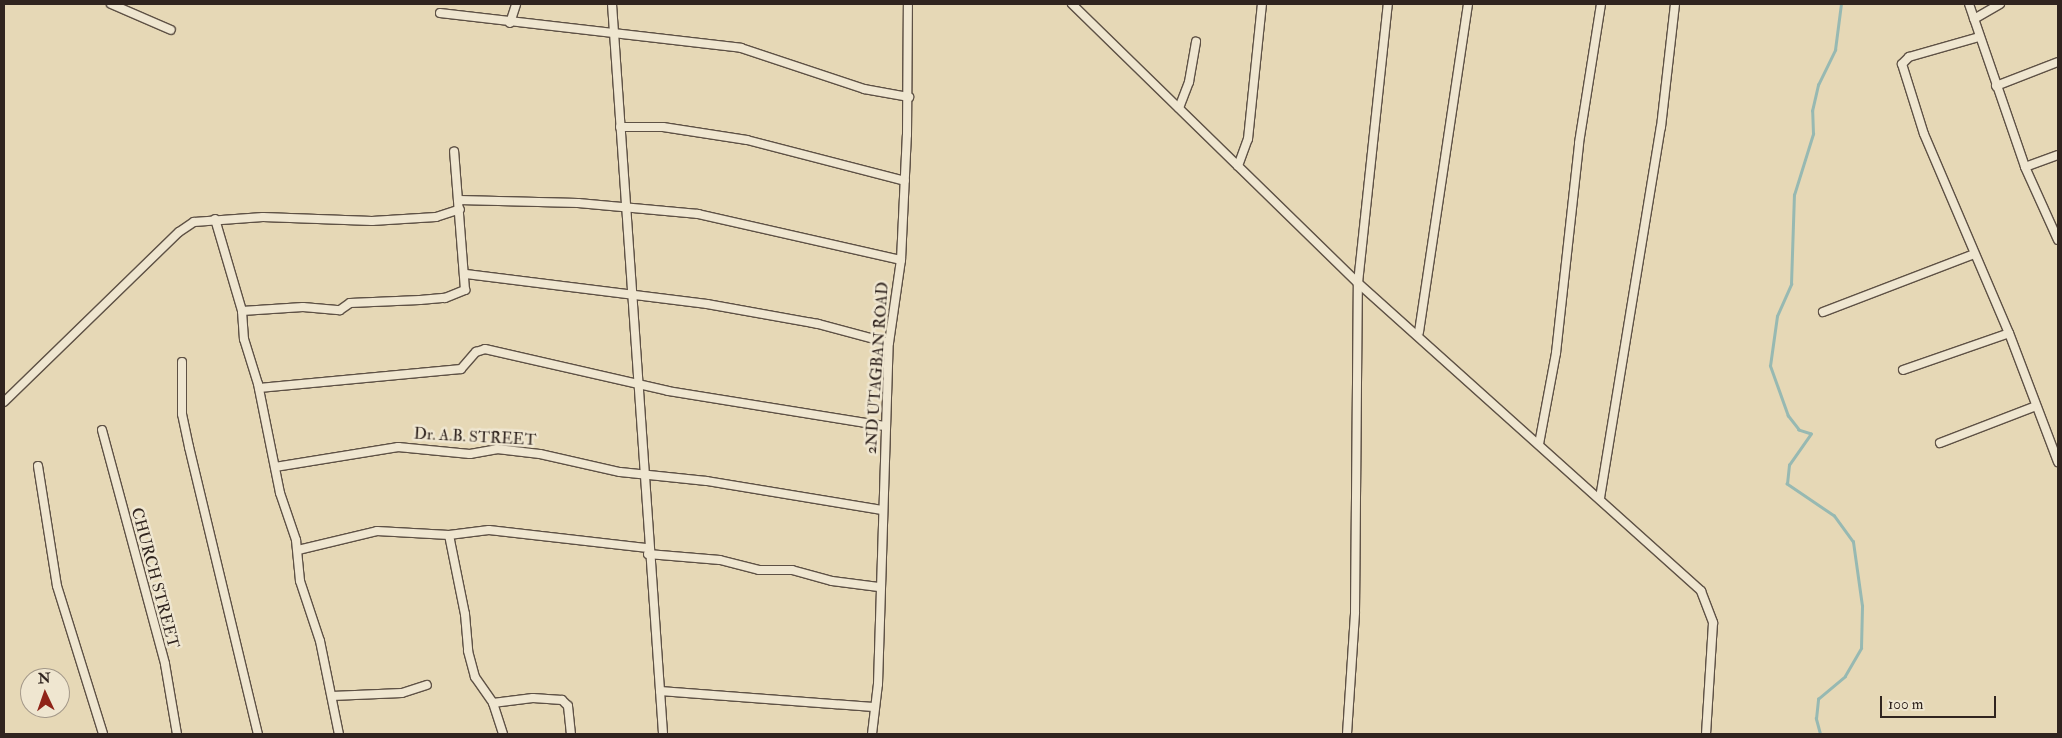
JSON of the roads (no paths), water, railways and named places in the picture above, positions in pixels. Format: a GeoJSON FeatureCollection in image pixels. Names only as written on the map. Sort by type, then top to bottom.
{"type":"FeatureCollection","features":[{"type":"Feature","properties":{"kind":"street"},"geometry":{"type":"LineString","coordinates":[[111,4],[171,30]]}},
{"type":"Feature","properties":{"kind":"street"},"geometry":{"type":"LineString","coordinates":[[510,23],[516,4]]}},
{"type":"Feature","properties":{"kind":"street"},"geometry":{"type":"LineString","coordinates":[[612,4],[648,551],[663,734]]}},
{"type":"Feature","properties":{"kind":"street","name":"2ND UTAGBAN ROAD"},"geometry":{"type":"LineString","coordinates":[[872,734],[873,707],[878,684],[878,587],[883,510],[889,342],[900,260],[905,181],[909,97],[908,4]]}},
{"type":"Feature","properties":{"kind":"street"},"geometry":{"type":"LineString","coordinates":[[1072,4],[1358,283],[1681,570],[1701,591],[1710,606],[1713,623],[1706,734]]}},
{"type":"Feature","properties":{"kind":"street"},"geometry":{"type":"LineString","coordinates":[[1238,166],[1248,139],[1262,4]]}},
{"type":"Feature","properties":{"kind":"street"},"geometry":{"type":"LineString","coordinates":[[1347,734],[1355,612],[1358,283],[1388,4]]}},
{"type":"Feature","properties":{"kind":"street"},"geometry":{"type":"LineString","coordinates":[[1419,332],[1468,4]]}},
{"type":"Feature","properties":{"kind":"street"},"geometry":{"type":"LineString","coordinates":[[1539,444],[1556,353],[1579,143],[1601,4]]}},
{"type":"Feature","properties":{"kind":"street"},"geometry":{"type":"LineString","coordinates":[[1600,498],[1661,127],[1675,4]]}},
{"type":"Feature","properties":{"kind":"street"},"geometry":{"type":"LineString","coordinates":[[1969,4],[2026,168],[2058,240]]}},
{"type":"Feature","properties":{"kind":"street"},"geometry":{"type":"LineString","coordinates":[[1974,19],[2000,4]]}},
{"type":"Feature","properties":{"kind":"street"},"geometry":{"type":"LineString","coordinates":[[440,13],[510,23],[615,32],[741,48],[864,89],[909,97]]}},
{"type":"Feature","properties":{"kind":"street"},"geometry":{"type":"LineString","coordinates":[[1980,37],[1909,57],[1902,64],[1924,134],[2009,333],[2058,462]]}},
{"type":"Feature","properties":{"kind":"street"},"geometry":{"type":"LineString","coordinates":[[1179,108],[1189,82],[1196,42]]}},
{"type":"Feature","properties":{"kind":"street"},"geometry":{"type":"LineString","coordinates":[[1996,86],[2058,62]]}},
{"type":"Feature","properties":{"kind":"street"},"geometry":{"type":"LineString","coordinates":[[620,127],[664,127],[748,140],[905,181]]}},
{"type":"Feature","properties":{"kind":"street"},"geometry":{"type":"LineString","coordinates":[[242,311],[303,306],[340,310],[350,303],[445,298],[464,290],[466,274],[459,204],[455,194],[454,151]]}},
{"type":"Feature","properties":{"kind":"street"},"geometry":{"type":"LineString","coordinates":[[2026,168],[2058,155]]}},
{"type":"Feature","properties":{"kind":"street"},"geometry":{"type":"LineString","coordinates":[[4,402],[179,232],[194,222],[215,219],[372,222],[436,217],[459,204],[625,206],[738,222],[900,260]]}},
{"type":"Feature","properties":{"kind":"street"},"geometry":{"type":"LineString","coordinates":[[215,219],[242,311],[244,338],[259,388],[275,467],[298,550],[300,581],[320,641],[339,734]]}},
{"type":"Feature","properties":{"kind":"street"},"geometry":{"type":"LineString","coordinates":[[1823,312],[1974,254]]}},
{"type":"Feature","properties":{"kind":"street"},"geometry":{"type":"LineString","coordinates":[[466,274],[631,297],[707,304],[818,324],[889,342]]}},
{"type":"Feature","properties":{"kind":"street"},"geometry":{"type":"LineString","coordinates":[[1903,370],[2009,333]]}},
{"type":"Feature","properties":{"kind":"street"},"geometry":{"type":"LineString","coordinates":[[259,388],[359,376],[446,372],[461,369],[476,352],[485,349],[637,384],[885,426]]}},
{"type":"Feature","properties":{"kind":"street"},"geometry":{"type":"LineString","coordinates":[[182,362],[182,414],[213,558],[258,734]]}},
{"type":"Feature","properties":{"kind":"street"},"geometry":{"type":"LineString","coordinates":[[1940,443],[2036,406]]}},
{"type":"Feature","properties":{"kind":"street","name":"CHURCH STREET"},"geometry":{"type":"LineString","coordinates":[[102,430],[165,664],[177,734]]}},
{"type":"Feature","properties":{"kind":"street","name":"Dr. A.B. STREET"},"geometry":{"type":"LineString","coordinates":[[275,467],[398,447],[470,454],[513,450],[620,472],[644,473],[883,510]]}},
{"type":"Feature","properties":{"kind":"street"},"geometry":{"type":"LineString","coordinates":[[38,466],[57,586],[104,734]]}},
{"type":"Feature","properties":{"kind":"street"},"geometry":{"type":"LineString","coordinates":[[298,550],[376,531],[449,535],[510,531],[720,560],[752,569],[792,570],[832,581],[878,587]]}},
{"type":"Feature","properties":{"kind":"street"},"geometry":{"type":"LineString","coordinates":[[449,535],[465,614],[468,651],[475,677],[493,703],[502,734]]}},
{"type":"Feature","properties":{"kind":"street"},"geometry":{"type":"LineString","coordinates":[[332,696],[402,693],[427,685]]}},
{"type":"Feature","properties":{"kind":"street"},"geometry":{"type":"LineString","coordinates":[[660,691],[873,707]]}},
{"type":"Feature","properties":{"kind":"street"},"geometry":{"type":"LineString","coordinates":[[493,703],[533,698],[562,700],[568,706],[571,734]]}},
{"type":"Feature","properties":{"kind":"waterway"},"geometry":{"type":"LineString","coordinates":[[1820,734],[1816,719],[1818,699],[1845,676],[1861,648],[1862,606],[1853,542],[1834,516],[1787,484],[1789,465],[1811,434],[1799,430],[1788,416],[1770,366],[1777,316],[1791,284],[1794,195],[1813,134],[1812,111],[1818,85],[1835,50],[1841,4]]}}]}
